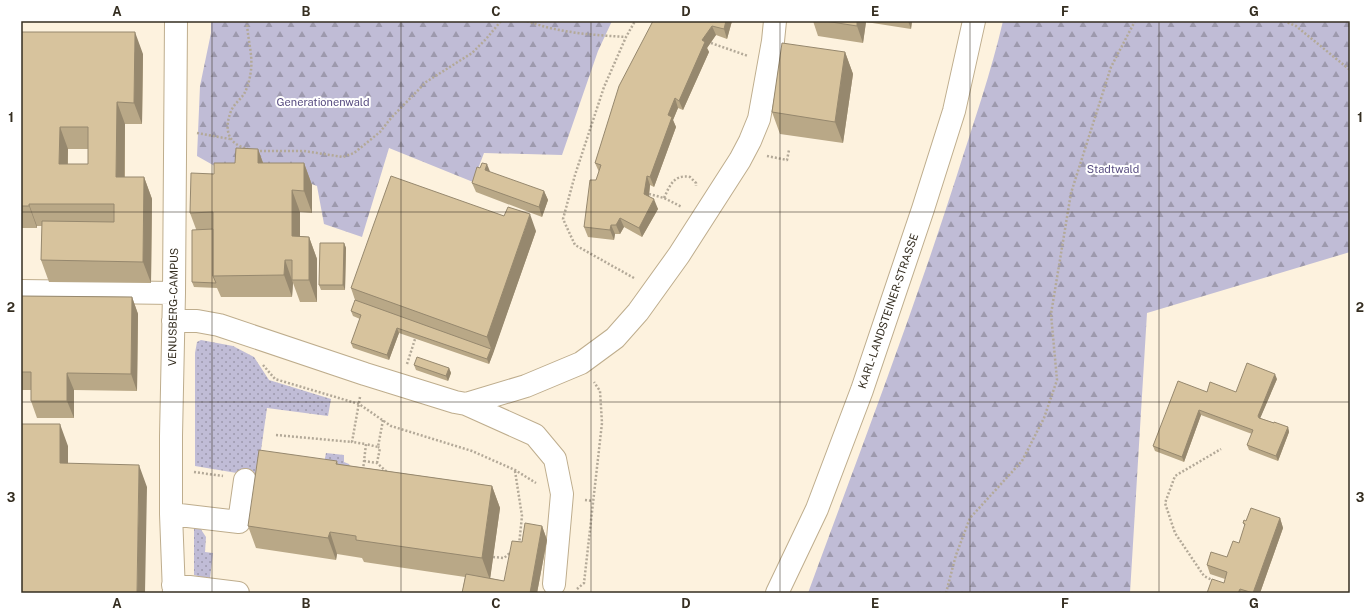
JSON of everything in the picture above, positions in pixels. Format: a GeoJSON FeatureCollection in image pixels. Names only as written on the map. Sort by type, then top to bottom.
{"type":"FeatureCollection","features":[{"type":"Feature","properties":{"kind":"street","name":"VENUSBERG-CAMPUS"},"geometry":{"type":"LineString","coordinates":[[173,589],[171,468],[176,21]]}},
{"type":"Feature","properties":{"kind":"street"},"geometry":{"type":"LineString","coordinates":[[466,404],[526,386],[582,363],[615,338],[638,312],[655,290],[740,160],[750,141],[759,119],[773,41],[774,21]]}},
{"type":"Feature","properties":{"kind":"street","name":"KARL-LANDSTEINER-STRASSE"},"geometry":{"type":"LineString","coordinates":[[777,593],[817,509],[862,390],[923,209],[954,110],[974,21]]}},
{"type":"Feature","properties":{"kind":"street"},"geometry":{"type":"LineString","coordinates":[[21,291],[174,293]]}},
{"type":"Feature","properties":{"kind":"street"},"geometry":{"type":"LineString","coordinates":[[173,322],[197,321],[219,325],[399,385],[466,404],[534,435],[555,459],[561,498],[563,588]]}},
{"type":"Feature","properties":{"kind":"street"},"geometry":{"type":"LineString","coordinates":[[171,514],[239,522],[245,480]]}},
{"type":"Feature","properties":{"kind":"street"},"geometry":{"type":"LineString","coordinates":[[173,589],[238,593]]}},
{"type":"Feature","properties":{"kind":"path"},"geometry":{"type":"LineString","coordinates":[[230,139],[228,136],[228,130],[231,111],[244,94],[249,83],[251,70],[247,21]]}},
{"type":"Feature","properties":{"kind":"path"},"geometry":{"type":"LineString","coordinates":[[193,132],[230,139],[245,148],[258,152],[304,151],[343,157],[354,153],[380,132],[391,118],[426,82],[472,53],[501,21]]}},
{"type":"Feature","properties":{"kind":"path"},"geometry":{"type":"LineString","coordinates":[[527,21],[554,30],[626,37]]}},
{"type":"Feature","properties":{"kind":"path"},"geometry":{"type":"LineString","coordinates":[[635,21],[626,37],[600,102],[575,175],[563,219],[575,245],[655,290]]}},
{"type":"Feature","properties":{"kind":"path"},"geometry":{"type":"LineString","coordinates":[[946,593],[956,555],[970,518],[1022,461],[1044,418],[1057,380],[1051,314],[1071,193],[1111,67],[1135,21]]}},
{"type":"Feature","properties":{"kind":"path"},"geometry":{"type":"LineString","coordinates":[[1284,21],[1296,26],[1350,70]]}},
{"type":"Feature","properties":{"kind":"path"},"geometry":{"type":"LineString","coordinates":[[711,43],[736,52]]}},
{"type":"Feature","properties":{"kind":"path"},"geometry":{"type":"LineString","coordinates":[[664,198],[676,178],[681,175],[690,177],[696,183],[696,188]]}},
{"type":"Feature","properties":{"kind":"path"},"geometry":{"type":"LineString","coordinates":[[649,194],[664,198],[677,205]]}},
{"type":"Feature","properties":{"kind":"path"},"geometry":{"type":"LineString","coordinates":[[399,385],[417,335]]}},
{"type":"Feature","properties":{"kind":"path"},"geometry":{"type":"LineString","coordinates":[[260,361],[275,379],[359,404],[390,426],[472,451],[515,470],[561,498]]}},
{"type":"Feature","properties":{"kind":"path"},"geometry":{"type":"LineString","coordinates":[[563,588],[584,583],[602,423],[600,391],[582,363]]}},
{"type":"Feature","properties":{"kind":"path"},"geometry":{"type":"LineString","coordinates":[[352,442],[365,374]]}},
{"type":"Feature","properties":{"kind":"path"},"geometry":{"type":"LineString","coordinates":[[377,463],[380,448],[378,447],[383,420]]}},
{"type":"Feature","properties":{"kind":"path"},"geometry":{"type":"LineString","coordinates":[[276,435],[352,442],[378,447]]}},
{"type":"Feature","properties":{"kind":"path"},"geometry":{"type":"LineString","coordinates":[[362,474],[366,444]]}},
{"type":"Feature","properties":{"kind":"path"},"geometry":{"type":"LineString","coordinates":[[1216,582],[1204,576],[1176,533],[1164,503],[1175,476],[1221,449]]}},
{"type":"Feature","properties":{"kind":"path"},"geometry":{"type":"LineString","coordinates":[[364,461],[377,463],[393,478]]}},
{"type":"Feature","properties":{"kind":"path"},"geometry":{"type":"LineString","coordinates":[[171,468],[245,480]]}},
{"type":"Feature","properties":{"kind":"path"},"geometry":{"type":"LineString","coordinates":[[493,557],[504,558],[519,545],[522,516],[515,470]]}},
{"type":"Feature","properties":{"kind":"green space","name":"Generationenwald"},"geometry":{"type":"Polygon","coordinates":[[[211,21],[612,21],[598,51],[562,155],[484,153],[473,182],[389,148],[362,237],[324,224],[317,186],[269,168],[220,169],[197,156],[200,86],[211,33],[211,21]]]}},
{"type":"Feature","properties":{"kind":"green space","name":"Stadtwald"},"geometry":{"type":"Polygon","coordinates":[[[1003,21],[1350,21],[1350,252],[1147,313],[1130,593],[808,593],[885,385],[940,228],[982,98],[1003,21]]]}},
{"type":"Feature","properties":{"kind":"green space"},"geometry":{"type":"Polygon","coordinates":[[[201,340],[233,346],[254,357],[269,380],[331,399],[328,416],[267,408],[260,457],[323,468],[326,453],[344,455],[344,462],[349,464],[353,472],[266,478],[195,466],[195,353],[197,342],[201,340]]]}},
{"type":"Feature","properties":{"kind":"green space"},"geometry":{"type":"Polygon","coordinates":[[[194,527],[200,528],[206,537],[205,552],[213,553],[210,579],[194,575],[194,527]]]}},
{"type":"Feature","properties":{"kind":"building"},"geometry":{"type":"Polygon","coordinates":[[[653,21],[726,21],[724,29],[712,26],[702,40],[705,42],[679,101],[675,98],[668,115],[672,117],[650,177],[647,176],[644,194],[654,199],[639,228],[620,218],[616,225],[611,225],[610,230],[584,227],[590,180],[596,180],[601,165],[595,163],[619,86],[653,21]]]}},
{"type":"Feature","properties":{"kind":"building"},"geometry":{"type":"Polygon","coordinates":[[[825,21],[857,21],[857,26],[825,21]]]}},
{"type":"Feature","properties":{"kind":"building"},"geometry":{"type":"Polygon","coordinates":[[[21,32],[135,32],[134,103],[117,102],[116,177],[144,177],[143,262],[41,260],[42,221],[114,222],[114,204],[29,204],[29,206],[21,206],[21,32]],[[60,127],[59,164],[88,164],[88,127],[60,127]]]}},
{"type":"Feature","properties":{"kind":"building"},"geometry":{"type":"Polygon","coordinates":[[[782,43],[845,52],[835,122],[772,112],[782,43]]]}},
{"type":"Feature","properties":{"kind":"building"},"geometry":{"type":"Polygon","coordinates":[[[236,148],[258,149],[258,163],[304,163],[304,191],[292,190],[292,236],[309,237],[309,280],[292,280],[292,260],[285,260],[284,275],[213,276],[213,212],[190,213],[191,173],[214,174],[214,163],[235,163],[236,148]]]}},
{"type":"Feature","properties":{"kind":"building"},"geometry":{"type":"Polygon","coordinates":[[[482,163],[487,164],[485,170],[544,191],[539,207],[472,183],[477,167],[480,168],[482,163]]]}},
{"type":"Feature","properties":{"kind":"building"},"geometry":{"type":"Polygon","coordinates":[[[391,176],[504,216],[508,207],[530,214],[487,337],[351,288],[391,176]]]}},
{"type":"Feature","properties":{"kind":"building"},"geometry":{"type":"Polygon","coordinates":[[[213,229],[213,276],[216,283],[192,282],[192,230],[213,229]]]}},
{"type":"Feature","properties":{"kind":"building"},"geometry":{"type":"Polygon","coordinates":[[[320,243],[344,243],[343,285],[319,285],[320,243]]]}},
{"type":"Feature","properties":{"kind":"building"},"geometry":{"type":"Polygon","coordinates":[[[21,296],[132,297],[131,374],[67,373],[67,401],[31,401],[31,372],[21,372],[21,296]]]}},
{"type":"Feature","properties":{"kind":"building"},"geometry":{"type":"Polygon","coordinates":[[[355,300],[491,349],[487,359],[397,328],[387,355],[351,343],[361,315],[351,311],[355,300]]]}},
{"type":"Feature","properties":{"kind":"building"},"geometry":{"type":"Polygon","coordinates":[[[417,357],[449,368],[446,376],[414,365],[417,357]]]}},
{"type":"Feature","properties":{"kind":"building"},"geometry":{"type":"Polygon","coordinates":[[[1247,363],[1275,374],[1258,416],[1259,418],[1288,427],[1276,456],[1247,445],[1253,430],[1199,410],[1182,457],[1153,446],[1178,381],[1207,392],[1210,382],[1236,392],[1247,363]]]}},
{"type":"Feature","properties":{"kind":"building"},"geometry":{"type":"Polygon","coordinates":[[[21,424],[60,424],[60,463],[139,465],[137,593],[21,593],[21,424]]]}},
{"type":"Feature","properties":{"kind":"building"},"geometry":{"type":"Polygon","coordinates":[[[259,450],[337,461],[336,464],[492,486],[482,558],[356,540],[356,536],[330,532],[328,538],[248,526],[259,450]]]}},
{"type":"Feature","properties":{"kind":"building"},"geometry":{"type":"Polygon","coordinates":[[[1251,508],[1280,518],[1253,593],[1240,589],[1238,593],[1207,593],[1212,579],[1224,583],[1227,572],[1207,565],[1211,552],[1227,557],[1233,541],[1239,543],[1245,524],[1243,523],[1244,520],[1246,521],[1251,508]]]}},
{"type":"Feature","properties":{"kind":"building"},"geometry":{"type":"Polygon","coordinates":[[[525,523],[542,526],[530,593],[462,593],[466,574],[504,581],[512,541],[522,542],[525,523]]]}}]}
